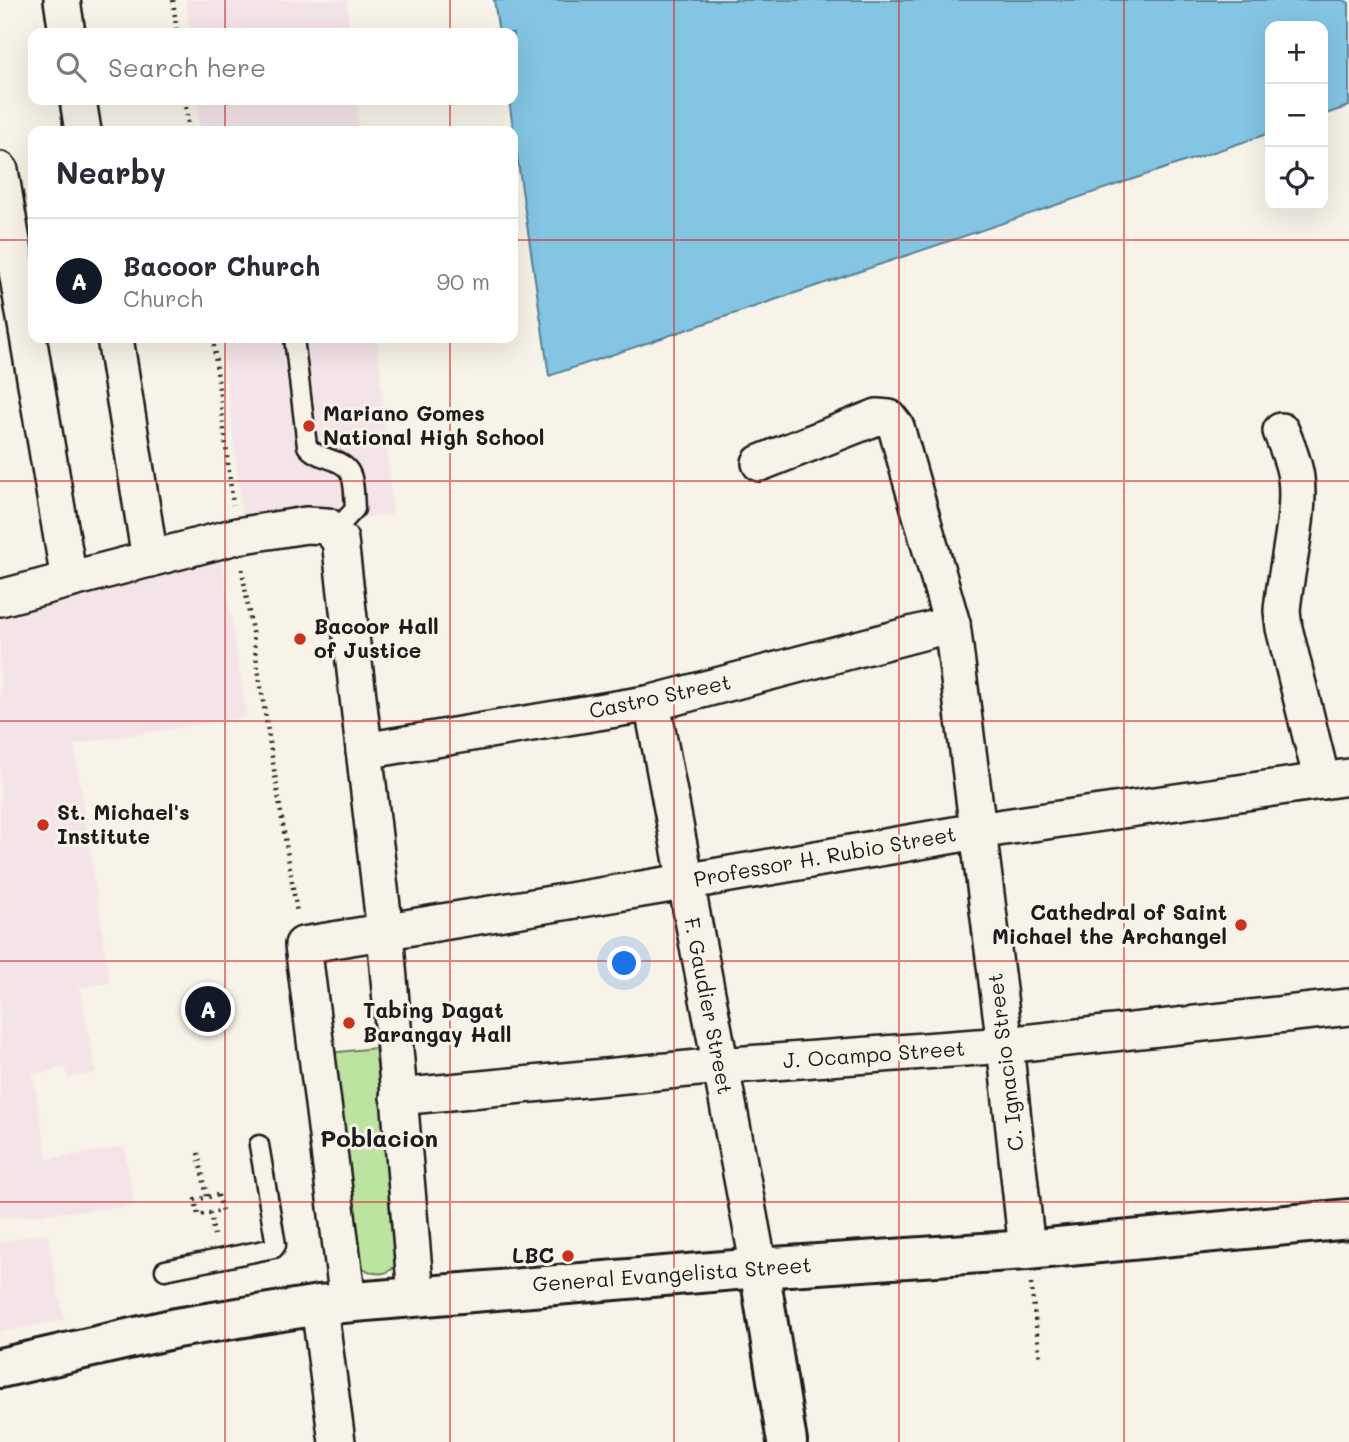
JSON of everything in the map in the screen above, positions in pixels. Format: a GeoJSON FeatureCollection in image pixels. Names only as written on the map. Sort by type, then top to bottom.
{"type":"FeatureCollection","features":[{"type":"Feature","properties":{"kind":"main road","name":"General Evangelista Street"},"geometry":{"type":"LineString","coordinates":[[0,1368],[177,1328],[334,1303],[759,1268],[1027,1250],[1349,1219]]}},
{"type":"Feature","properties":{"kind":"main road"},"geometry":{"type":"LineString","coordinates":[[759,1268],[787,1442]]}},
{"type":"Feature","properties":{"kind":"street"},"geometry":{"type":"LineString","coordinates":[[62,0],[66,28]]}},
{"type":"Feature","properties":{"kind":"street"},"geometry":{"type":"LineString","coordinates":[[79,105],[82,126]]}},
{"type":"Feature","properties":{"kind":"street"},"geometry":{"type":"LineString","coordinates":[[0,170],[28,336]]}},
{"type":"Feature","properties":{"kind":"street"},"geometry":{"type":"LineString","coordinates":[[29,343],[69,580]]}},
{"type":"Feature","properties":{"kind":"street"},"geometry":{"type":"LineString","coordinates":[[117,343],[150,559]]}},
{"type":"Feature","properties":{"kind":"street","name":"C. Ignacio Street"},"geometry":{"type":"LineString","coordinates":[[760,463],[877,417],[889,418],[896,427],[952,624],[1005,1045],[1027,1250]]}},
{"type":"Feature","properties":{"kind":"street"},"geometry":{"type":"LineString","coordinates":[[1281,431],[1297,480],[1297,503],[1283,595],[1283,619],[1336,779]]}},
{"type":"Feature","properties":{"kind":"street"},"geometry":{"type":"LineString","coordinates":[[0,598],[237,536],[306,524],[327,526],[340,540],[385,932],[416,1295]]}},
{"type":"Feature","properties":{"kind":"street","name":"Castro Street"},"geometry":{"type":"LineString","coordinates":[[364,751],[652,703],[952,624]]}},
{"type":"Feature","properties":{"kind":"street","name":"F. Gaudier Street"},"geometry":{"type":"LineString","coordinates":[[652,703],[759,1268]]}},
{"type":"Feature","properties":{"kind":"street","name":"Professor H. Rubio Street"},"geometry":{"type":"LineString","coordinates":[[303,944],[977,831],[1336,779]]}},
{"type":"Feature","properties":{"kind":"street"},"geometry":{"type":"LineString","coordinates":[[303,944],[334,1303],[337,1442]]}},
{"type":"Feature","properties":{"kind":"street","name":"J. Ocampo Street"},"geometry":{"type":"LineString","coordinates":[[398,1097],[719,1066],[1005,1045],[1349,1007]]}},
{"type":"Feature","properties":{"kind":"lane"},"geometry":{"type":"LineString","coordinates":[[295,343],[307,446],[311,453],[343,465],[351,472],[355,509],[342,523],[327,526]]}},
{"type":"Feature","properties":{"kind":"lane"},"geometry":{"type":"LineString","coordinates":[[165,1270],[274,1248],[276,1245],[259,1145]]}},
{"type":"Feature","properties":{"kind":"path"},"geometry":{"type":"LineString","coordinates":[[173,0],[176,28]]}},
{"type":"Feature","properties":{"kind":"path"},"geometry":{"type":"LineString","coordinates":[[186,105],[188,126]]}},
{"type":"Feature","properties":{"kind":"path"},"geometry":{"type":"LineString","coordinates":[[214,343],[237,536],[303,944]]}},
{"type":"Feature","properties":{"kind":"path"},"geometry":{"type":"LineString","coordinates":[[198,1153],[207,1198]]}},
{"type":"Feature","properties":{"kind":"path"},"geometry":{"type":"LineString","coordinates":[[218,1195],[222,1211],[198,1215],[195,1200],[207,1198],[218,1195]]}},
{"type":"Feature","properties":{"kind":"path"},"geometry":{"type":"LineString","coordinates":[[1027,1250],[1040,1359]]}},
{"type":"Feature","properties":{"kind":"shaded area"},"geometry":{"type":"Polygon","coordinates":[[[186,0],[347,0],[350,28],[189,28],[186,0]]]}},
{"type":"Feature","properties":{"kind":"shaded area"},"geometry":{"type":"Polygon","coordinates":[[[197,105],[356,105],[359,126],[200,126],[197,105]]]}},
{"type":"Feature","properties":{"kind":"shaded area","name":"Mariano Gomes National High School"},"geometry":{"type":"Polygon","coordinates":[[[223,343],[377,343],[393,515],[243,526],[223,343]]]}},
{"type":"Feature","properties":{"kind":"shaded area","name":"St. Michael's Institute"},"geometry":{"type":"Polygon","coordinates":[[[220,550],[247,717],[74,744],[110,983],[80,988],[96,1073],[67,1078],[65,1068],[33,1074],[47,1159],[124,1147],[135,1206],[0,1218],[0,608],[220,550]]]}},
{"type":"Feature","properties":{"kind":"shaded area"},"geometry":{"type":"Polygon","coordinates":[[[47,1233],[64,1320],[0,1332],[0,1242],[47,1233]]]}},
{"type":"Feature","properties":{"kind":"green space"},"geometry":{"type":"Polygon","coordinates":[[[375,1048],[401,1250],[395,1266],[384,1273],[370,1272],[357,1263],[330,1053],[375,1048]]]}},
{"type":"Feature","properties":{"kind":"water"},"geometry":{"type":"Polygon","coordinates":[[[494,0],[1344,0],[1349,3],[1349,106],[1328,113],[1328,21],[1265,21],[1265,135],[549,376],[518,162],[518,126],[513,126],[510,105],[518,105],[518,28],[498,28],[494,0]]]}},
{"type":"Feature","properties":{"kind":"place","name":"Mariano Gomes National High School"},"geometry":{"type":"Point","coordinates":[309,426]}},
{"type":"Feature","properties":{"kind":"place","name":"Bacoor Hall of Justice"},"geometry":{"type":"Point","coordinates":[300,639]}},
{"type":"Feature","properties":{"kind":"place","name":"St. Michael's Institute"},"geometry":{"type":"Point","coordinates":[43,825]}},
{"type":"Feature","properties":{"kind":"place","name":"Cathedral of Saint Michael the Archangel"},"geometry":{"type":"Point","coordinates":[1241,925]}},
{"type":"Feature","properties":{"kind":"place","name":"Bacoor Church"},"geometry":{"type":"Point","coordinates":[208,1009]}},
{"type":"Feature","properties":{"kind":"place","name":"Tabing Dagat Barangay Hall"},"geometry":{"type":"Point","coordinates":[349,1023]}},
{"type":"Feature","properties":{"kind":"place","name":"LBC"},"geometry":{"type":"Point","coordinates":[568,1256]}},
{"type":"Feature","properties":{"kind":"district","name":"Poblacion"},"geometry":{"type":"Point","coordinates":[379,1139]}}]}
